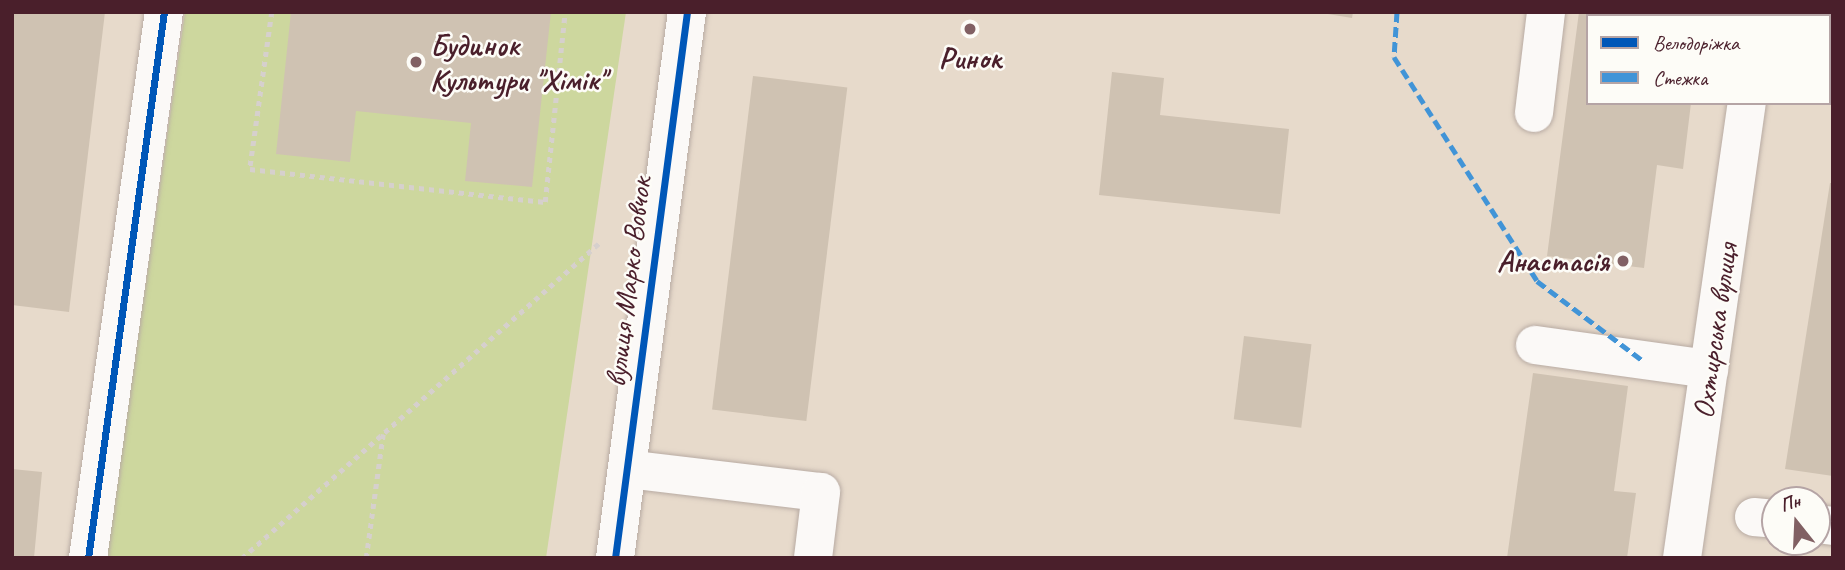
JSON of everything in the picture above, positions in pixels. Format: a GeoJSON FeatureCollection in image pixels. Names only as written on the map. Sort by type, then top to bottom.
{"type":"FeatureCollection","features":[{"type":"Feature","properties":{"kind":"street"},"geometry":{"type":"LineString","coordinates":[[88,558],[164,12]]}},
{"type":"Feature","properties":{"kind":"street","name":"вулиця Марко Вовчок"},"geometry":{"type":"LineString","coordinates":[[615,558],[687,12]]}},
{"type":"Feature","properties":{"kind":"street"},"geometry":{"type":"LineString","coordinates":[[1534,113],[1546,12]]}},
{"type":"Feature","properties":{"kind":"street","name":"Охтирська вулиця"},"geometry":{"type":"LineString","coordinates":[[1682,558],[1747,105]]}},
{"type":"Feature","properties":{"kind":"street"},"geometry":{"type":"LineString","coordinates":[[1535,345],[1709,369]]}},
{"type":"Feature","properties":{"kind":"street"},"geometry":{"type":"LineString","coordinates":[[627,468],[821,492],[813,558]]}},
{"type":"Feature","properties":{"kind":"path"},"geometry":{"type":"LineString","coordinates":[[272,12],[250,169],[545,202],[565,12]]}},
{"type":"Feature","properties":{"kind":"path"},"geometry":{"type":"LineString","coordinates":[[242,558],[601,241]]}},
{"type":"Feature","properties":{"kind":"path"},"geometry":{"type":"LineString","coordinates":[[366,558],[384,433]]}},
{"type":"Feature","properties":{"kind":"green space"},"geometry":{"type":"Polygon","coordinates":[[[185,12],[626,12],[546,558],[106,558],[185,12]]]}},
{"type":"Feature","properties":{"kind":"building"},"geometry":{"type":"Polygon","coordinates":[[[12,12],[105,12],[69,312],[12,305],[12,12]]]}},
{"type":"Feature","properties":{"kind":"building","name":"Будинок Культури \"Хімік\""},"geometry":{"type":"Polygon","coordinates":[[[291,12],[551,12],[532,187],[465,181],[471,123],[356,111],[350,162],[276,154],[291,12]]]}},
{"type":"Feature","properties":{"kind":"building"},"geometry":{"type":"Polygon","coordinates":[[[1316,12],[1353,12],[1352,18],[1316,12]]]}},
{"type":"Feature","properties":{"kind":"building"},"geometry":{"type":"Polygon","coordinates":[[[1579,12],[1679,12],[1586,14],[1586,105],[1691,105],[1683,169],[1657,165],[1644,268],[1547,256],[1579,12]]]}},
{"type":"Feature","properties":{"kind":"building"},"geometry":{"type":"Polygon","coordinates":[[[1112,72],[1164,78],[1160,115],[1289,129],[1280,214],[1099,195],[1112,72]]]}},
{"type":"Feature","properties":{"kind":"building"},"geometry":{"type":"Polygon","coordinates":[[[753,76],[847,88],[806,421],[712,409],[753,76]]]}},
{"type":"Feature","properties":{"kind":"building"},"geometry":{"type":"Polygon","coordinates":[[[1830,183],[1833,183],[1833,476],[1785,469],[1830,183]]]}},
{"type":"Feature","properties":{"kind":"building"},"geometry":{"type":"Polygon","coordinates":[[[1244,336],[1311,344],[1301,428],[1234,419],[1244,336]]]}},
{"type":"Feature","properties":{"kind":"building"},"geometry":{"type":"Polygon","coordinates":[[[1533,373],[1628,386],[1614,491],[1636,493],[1627,558],[1507,558],[1533,373]]]}},
{"type":"Feature","properties":{"kind":"building"},"geometry":{"type":"Polygon","coordinates":[[[12,469],[42,472],[34,558],[12,558],[12,469]]]}},
{"type":"Feature","properties":{"kind":"marked path"},"geometry":{"type":"LineString","coordinates":[[1397,12],[1394,57],[1537,281],[1643,361]]}},
{"type":"Feature","properties":{"kind":"cycle path"},"geometry":{"type":"LineString","coordinates":[[88,558],[164,12]]}},
{"type":"Feature","properties":{"kind":"cycle path"},"geometry":{"type":"LineString","coordinates":[[615,558],[687,12]]}},
{"type":"Feature","properties":{"kind":"place","name":"Ринок"},"geometry":{"type":"Point","coordinates":[970,29]}},
{"type":"Feature","properties":{"kind":"place","name":"Будинок Культури \"Хімік\""},"geometry":{"type":"Point","coordinates":[416,62]}},
{"type":"Feature","properties":{"kind":"place","name":"Анастасія"},"geometry":{"type":"Point","coordinates":[1623,261]}}]}
